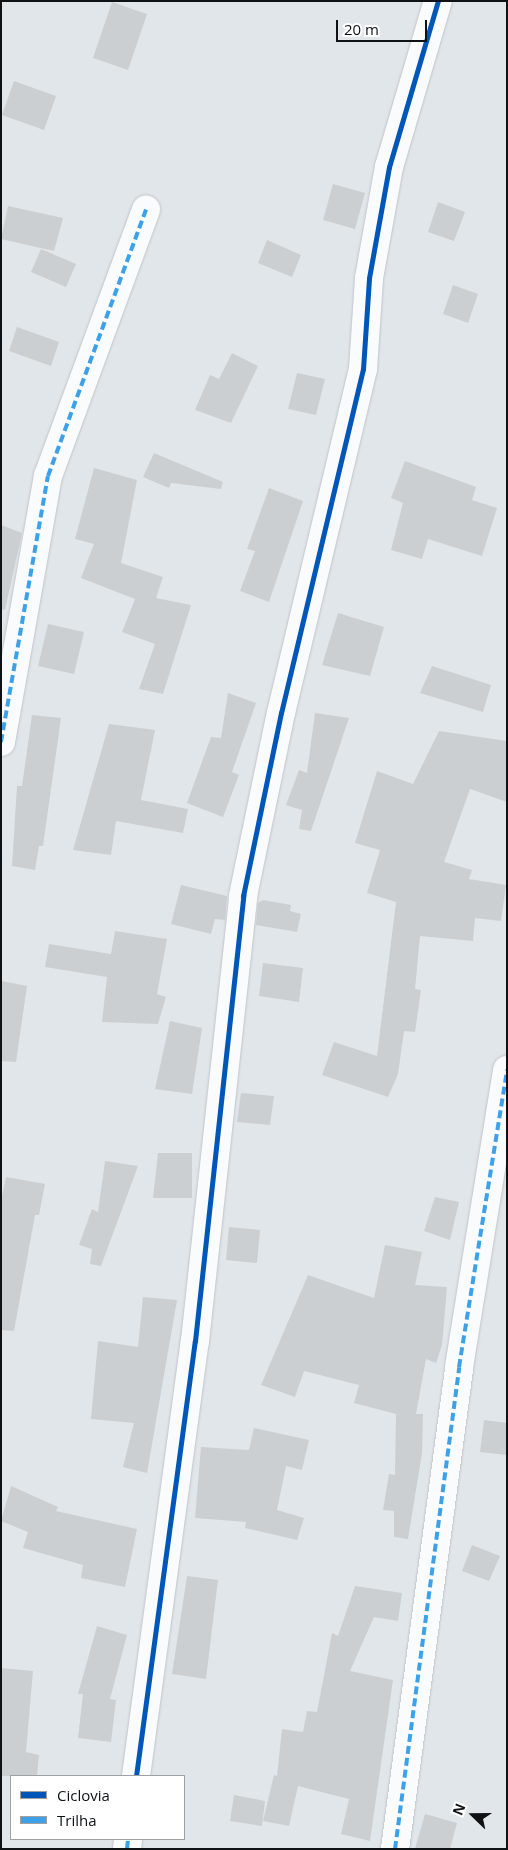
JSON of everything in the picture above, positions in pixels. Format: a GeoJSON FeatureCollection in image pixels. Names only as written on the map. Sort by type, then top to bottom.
{"type":"FeatureCollection","features":[{"type":"Feature","properties":{"kind":"street"},"geometry":{"type":"LineString","coordinates":[[136,1775],[195,1341],[243,896],[281,713],[363,369],[369,278],[390,167],[438,1]]}},
{"type":"Feature","properties":{"kind":"street"},"geometry":{"type":"LineString","coordinates":[[1,742],[48,476],[146,209]]}},
{"type":"Feature","properties":{"kind":"street"},"geometry":{"type":"LineString","coordinates":[[395,1849],[459,1367],[507,1070]]}},
{"type":"Feature","properties":{"kind":"building"},"geometry":{"type":"Polygon","coordinates":[[[112,2],[147,14],[128,70],[93,58],[112,2]]]}},
{"type":"Feature","properties":{"kind":"building"},"geometry":{"type":"Polygon","coordinates":[[[14,81],[56,96],[44,130],[2,115],[14,81]]]}},
{"type":"Feature","properties":{"kind":"building"},"geometry":{"type":"Polygon","coordinates":[[[333,184],[365,193],[355,229],[323,220],[333,184]]]}},
{"type":"Feature","properties":{"kind":"building"},"geometry":{"type":"Polygon","coordinates":[[[438,202],[465,212],[454,241],[428,232],[438,202]]]}},
{"type":"Feature","properties":{"kind":"building"},"geometry":{"type":"Polygon","coordinates":[[[8,206],[63,218],[54,251],[1,239],[8,206]]]}},
{"type":"Feature","properties":{"kind":"building"},"geometry":{"type":"Polygon","coordinates":[[[267,240],[301,255],[292,277],[258,263],[267,240]]]}},
{"type":"Feature","properties":{"kind":"building"},"geometry":{"type":"Polygon","coordinates":[[[41,249],[76,264],[66,287],[31,272],[41,249]]]}},
{"type":"Feature","properties":{"kind":"building"},"geometry":{"type":"Polygon","coordinates":[[[453,285],[478,294],[468,323],[443,314],[453,285]]]}},
{"type":"Feature","properties":{"kind":"building"},"geometry":{"type":"Polygon","coordinates":[[[17,327],[59,342],[51,366],[9,351],[17,327]]]}},
{"type":"Feature","properties":{"kind":"building"},"geometry":{"type":"Polygon","coordinates":[[[232,353],[258,366],[231,423],[195,410],[210,375],[219,379],[232,353]]]}},
{"type":"Feature","properties":{"kind":"building"},"geometry":{"type":"Polygon","coordinates":[[[297,373],[325,379],[316,415],[288,409],[297,373]]]}},
{"type":"Feature","properties":{"kind":"building"},"geometry":{"type":"Polygon","coordinates":[[[154,453],[223,482],[221,489],[171,483],[169,488],[143,477],[154,453]]]}},
{"type":"Feature","properties":{"kind":"building"},"geometry":{"type":"Polygon","coordinates":[[[405,461],[476,487],[472,500],[497,508],[482,556],[428,539],[422,559],[391,550],[403,503],[391,498],[405,461]]]}},
{"type":"Feature","properties":{"kind":"building"},"geometry":{"type":"Polygon","coordinates":[[[94,468],[137,480],[121,563],[163,577],[156,598],[191,605],[163,694],[139,689],[155,644],[122,632],[135,599],[81,578],[94,544],[75,539],[94,468]]]}},
{"type":"Feature","properties":{"kind":"building"},"geometry":{"type":"Polygon","coordinates":[[[269,488],[303,501],[269,602],[240,591],[255,551],[247,549],[269,488]]]}},
{"type":"Feature","properties":{"kind":"building"},"geometry":{"type":"Polygon","coordinates":[[[1,525],[22,533],[5,610],[1,609],[1,525]]]}},
{"type":"Feature","properties":{"kind":"building"},"geometry":{"type":"Polygon","coordinates":[[[338,613],[384,627],[370,676],[322,665],[338,613]]]}},
{"type":"Feature","properties":{"kind":"building"},"geometry":{"type":"Polygon","coordinates":[[[48,624],[84,632],[74,674],[38,666],[48,624]]]}},
{"type":"Feature","properties":{"kind":"building"},"geometry":{"type":"Polygon","coordinates":[[[432,666],[491,685],[483,712],[420,693],[432,666]]]}},
{"type":"Feature","properties":{"kind":"building"},"geometry":{"type":"Polygon","coordinates":[[[228,693],[256,703],[232,772],[239,775],[223,817],[187,803],[211,737],[221,738],[228,693]]]}},
{"type":"Feature","properties":{"kind":"building"},"geometry":{"type":"Polygon","coordinates":[[[315,713],[349,718],[311,831],[299,829],[302,810],[286,805],[299,770],[307,773],[315,713]]]}},
{"type":"Feature","properties":{"kind":"building"},"geometry":{"type":"Polygon","coordinates":[[[32,715],[61,718],[43,846],[39,846],[35,870],[12,866],[17,786],[22,786],[32,715]]]}},
{"type":"Feature","properties":{"kind":"building"},"geometry":{"type":"Polygon","coordinates":[[[109,724],[155,730],[141,800],[188,809],[183,833],[116,821],[111,855],[73,850],[109,724]]]}},
{"type":"Feature","properties":{"kind":"building"},"geometry":{"type":"Polygon","coordinates":[[[439,731],[507,741],[507,802],[470,789],[444,862],[472,870],[469,879],[506,885],[501,921],[475,918],[473,941],[420,936],[415,989],[421,990],[415,1032],[404,1031],[398,1074],[388,1097],[322,1075],[334,1042],[377,1056],[396,902],[367,893],[380,850],[355,843],[377,771],[413,784],[439,731]]]}},
{"type":"Feature","properties":{"kind":"building"},"geometry":{"type":"Polygon","coordinates":[[[181,885],[227,896],[225,920],[215,919],[211,934],[171,924],[181,885]]]}},
{"type":"Feature","properties":{"kind":"building"},"geometry":{"type":"Polygon","coordinates":[[[263,900],[291,905],[290,911],[301,914],[297,932],[256,925],[258,903],[263,900]]]}},
{"type":"Feature","properties":{"kind":"building"},"geometry":{"type":"Polygon","coordinates":[[[115,931],[167,939],[157,994],[166,997],[158,1024],[102,1022],[107,977],[45,967],[49,944],[111,954],[115,931]]]}},
{"type":"Feature","properties":{"kind":"building"},"geometry":{"type":"Polygon","coordinates":[[[263,963],[303,968],[299,1002],[259,996],[263,963]]]}},
{"type":"Feature","properties":{"kind":"building"},"geometry":{"type":"Polygon","coordinates":[[[1,981],[27,986],[16,1062],[1,1061],[1,981]]]}},
{"type":"Feature","properties":{"kind":"building"},"geometry":{"type":"Polygon","coordinates":[[[170,1021],[202,1028],[192,1094],[155,1089],[170,1021]]]}},
{"type":"Feature","properties":{"kind":"building"},"geometry":{"type":"Polygon","coordinates":[[[241,1093],[274,1096],[270,1125],[237,1122],[241,1093]]]}},
{"type":"Feature","properties":{"kind":"building"},"geometry":{"type":"Polygon","coordinates":[[[158,1153],[192,1153],[192,1198],[153,1198],[158,1153]]]}},
{"type":"Feature","properties":{"kind":"building"},"geometry":{"type":"Polygon","coordinates":[[[105,1161],[138,1166],[101,1266],[90,1264],[92,1249],[79,1245],[92,1209],[98,1212],[105,1161]]]}},
{"type":"Feature","properties":{"kind":"building"},"geometry":{"type":"Polygon","coordinates":[[[6,1177],[45,1184],[39,1215],[35,1215],[14,1331],[1,1330],[1,1201],[6,1177]]]}},
{"type":"Feature","properties":{"kind":"building"},"geometry":{"type":"Polygon","coordinates":[[[435,1197],[459,1202],[450,1240],[424,1231],[435,1197]]]}},
{"type":"Feature","properties":{"kind":"building"},"geometry":{"type":"Polygon","coordinates":[[[229,1227],[260,1230],[257,1263],[226,1260],[229,1227]]]}},
{"type":"Feature","properties":{"kind":"building"},"geometry":{"type":"Polygon","coordinates":[[[385,1245],[422,1252],[415,1285],[447,1287],[442,1345],[436,1363],[426,1359],[416,1414],[423,1414],[422,1453],[408,1539],[394,1537],[394,1511],[383,1510],[389,1474],[395,1475],[396,1414],[354,1403],[359,1385],[304,1371],[295,1397],[261,1385],[308,1275],[374,1298],[385,1245]]]}},
{"type":"Feature","properties":{"kind":"building"},"geometry":{"type":"Polygon","coordinates":[[[143,1297],[177,1300],[147,1473],[123,1467],[134,1423],[91,1419],[98,1341],[138,1347],[143,1297]]]}},
{"type":"Feature","properties":{"kind":"building"},"geometry":{"type":"Polygon","coordinates":[[[484,1420],[507,1423],[507,1455],[480,1452],[484,1420]]]}},
{"type":"Feature","properties":{"kind":"building"},"geometry":{"type":"Polygon","coordinates":[[[254,1428],[309,1440],[302,1470],[286,1466],[277,1510],[304,1518],[297,1540],[245,1528],[246,1522],[195,1518],[201,1447],[249,1450],[254,1428]]]}},
{"type":"Feature","properties":{"kind":"building"},"geometry":{"type":"Polygon","coordinates":[[[11,1486],[58,1507],[56,1511],[137,1529],[125,1587],[81,1578],[83,1565],[23,1548],[28,1532],[1,1521],[11,1486]]]}},
{"type":"Feature","properties":{"kind":"building"},"geometry":{"type":"Polygon","coordinates":[[[472,1545],[500,1556],[489,1581],[462,1571],[472,1545]]]}},
{"type":"Feature","properties":{"kind":"building"},"geometry":{"type":"Polygon","coordinates":[[[187,1576],[218,1580],[206,1679],[172,1674],[187,1576]]]}},
{"type":"Feature","properties":{"kind":"building"},"geometry":{"type":"Polygon","coordinates":[[[355,1586],[402,1593],[398,1621],[374,1617],[350,1671],[393,1680],[370,1841],[341,1834],[349,1799],[298,1786],[289,1826],[263,1821],[274,1775],[277,1776],[282,1729],[303,1732],[307,1711],[317,1712],[332,1633],[338,1636],[355,1586]]]}},
{"type":"Feature","properties":{"kind":"building"},"geometry":{"type":"Polygon","coordinates":[[[97,1626],[127,1635],[110,1699],[116,1700],[111,1742],[78,1738],[83,1694],[78,1694],[97,1626]]]}},
{"type":"Feature","properties":{"kind":"building"},"geometry":{"type":"Polygon","coordinates":[[[1,1668],[33,1671],[26,1752],[39,1755],[37,1775],[1,1776],[1,1668]]]}},
{"type":"Feature","properties":{"kind":"building"},"geometry":{"type":"Polygon","coordinates":[[[234,1795],[265,1801],[262,1826],[230,1821],[234,1795]]]}},
{"type":"Feature","properties":{"kind":"building"},"geometry":{"type":"Polygon","coordinates":[[[425,1814],[457,1823],[450,1849],[415,1849],[425,1814]]]}},
{"type":"Feature","properties":{"kind":"marked path"},"geometry":{"type":"LineString","coordinates":[[1,742],[48,476],[146,209]]}},
{"type":"Feature","properties":{"kind":"marked path"},"geometry":{"type":"LineString","coordinates":[[395,1849],[459,1367],[507,1070]]}},
{"type":"Feature","properties":{"kind":"marked path"},"geometry":{"type":"LineString","coordinates":[[127,1849],[128,1840]]}},
{"type":"Feature","properties":{"kind":"cycle path"},"geometry":{"type":"LineString","coordinates":[[136,1775],[195,1341],[243,896],[281,713],[363,369],[369,278],[389,167],[438,1]]}}]}
